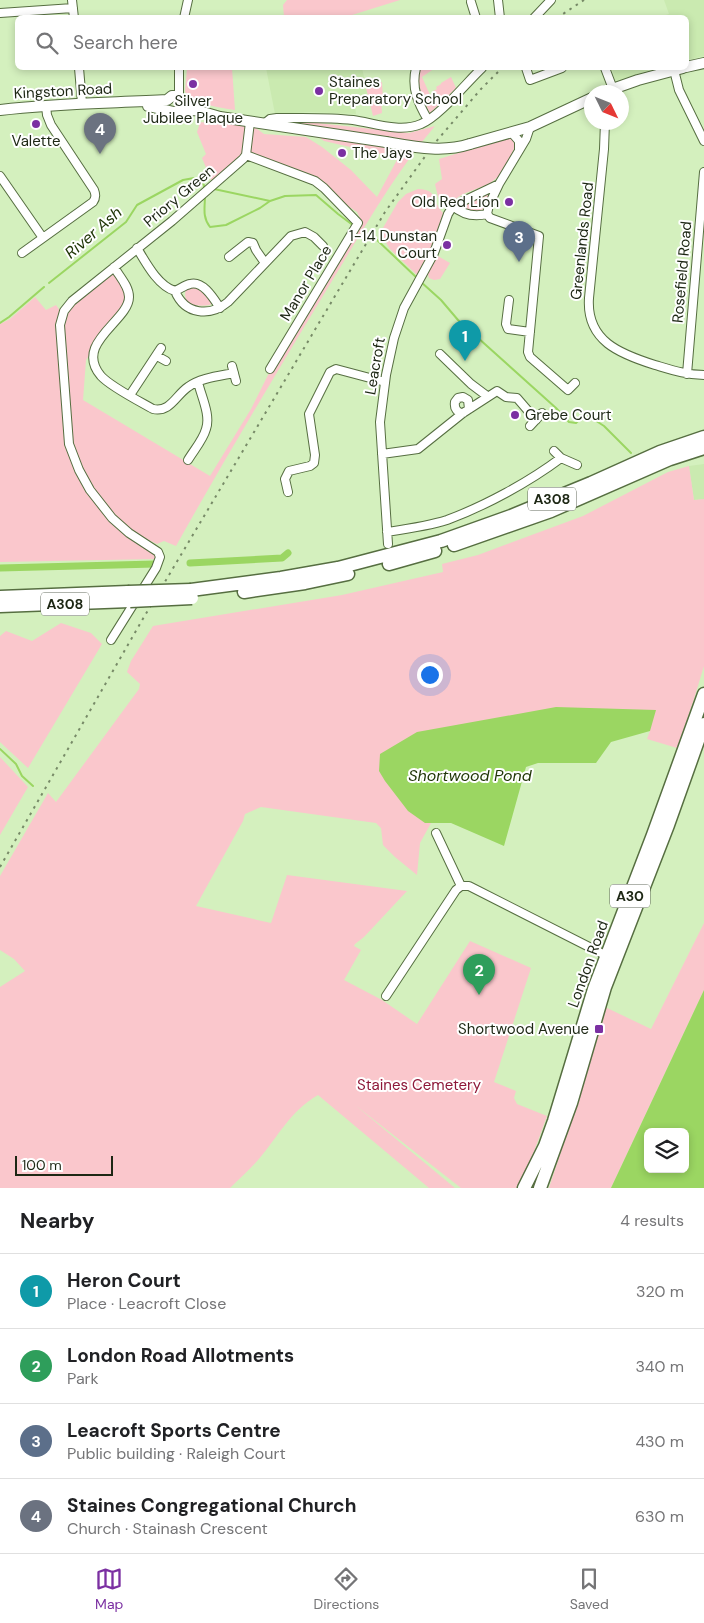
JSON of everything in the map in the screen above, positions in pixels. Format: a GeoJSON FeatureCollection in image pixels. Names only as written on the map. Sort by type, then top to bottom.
{"type":"FeatureCollection","features":[{"type":"Feature","properties":{"kind":"highway","name":"A308"},"geometry":{"type":"LineString","coordinates":[[398,558],[511,516],[591,484],[660,452],[704,437]]}},
{"type":"Feature","properties":{"kind":"highway","name":"A308"},"geometry":{"type":"LineString","coordinates":[[0,606],[192,594],[306,583],[510,526],[577,501],[670,459],[704,448]]}},
{"type":"Feature","properties":{"kind":"highway","name":"A308"},"geometry":{"type":"LineString","coordinates":[[0,598],[129,597]]}},
{"type":"Feature","properties":{"kind":"highway","name":"London Road"},"geometry":{"type":"LineString","coordinates":[[524,1188],[545,1146],[607,956],[704,694]]}},
{"type":"Feature","properties":{"kind":"highway","name":"A30"},"geometry":{"type":"LineString","coordinates":[[540,1188],[571,1103],[605,987],[665,833],[704,724]]}},
{"type":"Feature","properties":{"kind":"street"},"geometry":{"type":"LineString","coordinates":[[185,15],[188,0]]}},
{"type":"Feature","properties":{"kind":"street"},"geometry":{"type":"LineString","coordinates":[[498,0],[500,15]]}},
{"type":"Feature","properties":{"kind":"street"},"geometry":{"type":"LineString","coordinates":[[537,15],[549,1]]}},
{"type":"Feature","properties":{"kind":"street"},"geometry":{"type":"LineString","coordinates":[[471,2],[475,15]]}},
{"type":"Feature","properties":{"kind":"street"},"geometry":{"type":"LineString","coordinates":[[0,13],[72,4]]}},
{"type":"Feature","properties":{"kind":"street"},"geometry":{"type":"LineString","coordinates":[[689,66],[704,63]]}},
{"type":"Feature","properties":{"kind":"street"},"geometry":{"type":"LineString","coordinates":[[79,70],[82,103]]}},
{"type":"Feature","properties":{"kind":"street"},"geometry":{"type":"LineString","coordinates":[[175,103],[179,70]]}},
{"type":"Feature","properties":{"kind":"street"},"geometry":{"type":"LineString","coordinates":[[416,70],[414,86],[417,102],[428,120]]}},
{"type":"Feature","properties":{"kind":"street"},"geometry":{"type":"LineString","coordinates":[[265,123],[270,119],[277,118],[328,118],[411,127],[428,120],[480,70]]}},
{"type":"Feature","properties":{"kind":"street"},"geometry":{"type":"LineString","coordinates":[[527,70],[530,80],[557,70]]}},
{"type":"Feature","properties":{"kind":"street"},"geometry":{"type":"LineString","coordinates":[[605,70],[607,85]]}},
{"type":"Feature","properties":{"kind":"street"},"geometry":{"type":"LineString","coordinates":[[627,85],[676,70]]}},
{"type":"Feature","properties":{"kind":"street"},"geometry":{"type":"LineString","coordinates":[[679,70],[679,90],[704,141]]}},
{"type":"Feature","properties":{"kind":"street","name":"Kingston Road"},"geometry":{"type":"LineString","coordinates":[[0,110],[82,103],[175,103],[220,117],[444,150],[530,127],[584,102]]}},
{"type":"Feature","properties":{"kind":"street"},"geometry":{"type":"LineString","coordinates":[[22,253],[93,202],[96,194],[51,125],[46,106]]}},
{"type":"Feature","properties":{"kind":"street"},"geometry":{"type":"LineString","coordinates":[[246,155],[250,122]]}},
{"type":"Feature","properties":{"kind":"street"},"geometry":{"type":"LineString","coordinates":[[530,127],[526,139],[499,184],[489,205],[488,214],[490,218],[539,236],[528,352],[530,357],[568,390],[575,383]]}},
{"type":"Feature","properties":{"kind":"street","name":"Greenlands Road"},"geometry":{"type":"LineString","coordinates":[[605,130],[589,298],[590,317],[600,336],[616,350],[635,359],[687,374],[704,375]]}},
{"type":"Feature","properties":{"kind":"street"},"geometry":{"type":"LineString","coordinates":[[512,133],[519,141],[519,150]]}},
{"type":"Feature","properties":{"kind":"street","name":"Priory Green"},"geometry":{"type":"LineString","coordinates":[[111,640],[156,568],[160,557],[158,552],[129,533],[112,518],[90,490],[78,470],[69,444],[60,325],[64,311],[72,301],[216,184],[246,155]]}},
{"type":"Feature","properties":{"kind":"street","name":"Manor Place"},"geometry":{"type":"LineString","coordinates":[[246,155],[315,181],[358,223],[270,369]]}},
{"type":"Feature","properties":{"kind":"street","name":"Rosefield Road"},"geometry":{"type":"LineString","coordinates":[[687,374],[704,172]]}},
{"type":"Feature","properties":{"kind":"street"},"geometry":{"type":"LineString","coordinates":[[0,176],[43,238]]}},
{"type":"Feature","properties":{"kind":"street"},"geometry":{"type":"LineString","coordinates":[[488,214],[470,216],[459,212],[453,206],[499,184]]}},
{"type":"Feature","properties":{"kind":"street","name":"Leacroft"},"geometry":{"type":"LineString","coordinates":[[388,544],[380,422],[385,382],[394,338],[404,308],[434,253],[448,214],[453,206]]}},
{"type":"Feature","properties":{"kind":"street"},"geometry":{"type":"LineString","coordinates":[[175,291],[178,298],[194,310],[206,312],[220,308],[228,302],[282,244],[298,233],[305,232],[309,234],[323,246]]}},
{"type":"Feature","properties":{"kind":"street"},"geometry":{"type":"LineString","coordinates":[[228,257],[248,242],[253,243],[265,263]]}},
{"type":"Feature","properties":{"kind":"street"},"geometry":{"type":"LineString","coordinates":[[137,248],[152,272],[169,289],[175,291],[190,284],[197,284],[212,296],[220,308]]}},
{"type":"Feature","properties":{"kind":"street"},"geometry":{"type":"LineString","coordinates":[[114,267],[127,288],[129,296],[126,308],[104,333],[98,344],[94,360],[95,367],[103,378],[153,410],[163,410],[188,387],[233,369],[236,382]]}},
{"type":"Feature","properties":{"kind":"street"},"geometry":{"type":"LineString","coordinates":[[509,300],[506,324],[508,329],[530,332]]}},
{"type":"Feature","properties":{"kind":"street"},"geometry":{"type":"LineString","coordinates":[[130,395],[161,348]]}},
{"type":"Feature","properties":{"kind":"street"},"geometry":{"type":"LineString","coordinates":[[440,354],[471,384],[487,396]]}},
{"type":"Feature","properties":{"kind":"street"},"geometry":{"type":"LineString","coordinates":[[157,356],[166,361]]}},
{"type":"Feature","properties":{"kind":"street"},"geometry":{"type":"LineString","coordinates":[[284,490],[285,479],[290,471],[310,466],[314,463],[315,455],[310,414],[330,372],[336,369],[385,382]]}},
{"type":"Feature","properties":{"kind":"street"},"geometry":{"type":"LineString","coordinates":[[188,460],[204,434],[208,423],[198,382]]}},
{"type":"Feature","properties":{"kind":"street"},"geometry":{"type":"LineString","coordinates":[[382,454],[418,449],[466,411],[497,391],[506,397],[516,398],[522,402],[536,420]]}},
{"type":"Feature","properties":{"kind":"street"},"geometry":{"type":"LineString","coordinates":[[530,426],[542,413]]}},
{"type":"Feature","properties":{"kind":"street"},"geometry":{"type":"LineString","coordinates":[[554,451],[562,458],[576,465]]}},
{"type":"Feature","properties":{"kind":"street"},"geometry":{"type":"LineString","coordinates":[[387,532],[446,520],[511,490],[546,470],[562,458]]}},
{"type":"Feature","properties":{"kind":"street"},"geometry":{"type":"LineString","coordinates":[[436,833],[461,886]]}},
{"type":"Feature","properties":{"kind":"street"},"geometry":{"type":"LineString","coordinates":[[386,996],[456,890],[461,886],[469,886],[607,956]]}},
{"type":"Feature","properties":{"kind":"shaded area"},"geometry":{"type":"Polygon","coordinates":[[[664,0],[704,0],[704,56],[689,60],[689,15],[666,15],[669,14],[664,0]]]}},
{"type":"Feature","properties":{"kind":"shaded area","name":"Staines Preparatory School"},"geometry":{"type":"Polygon","coordinates":[[[266,70],[362,70],[368,95],[359,104],[355,105],[356,114],[310,112],[275,114],[266,70]]]}},
{"type":"Feature","properties":{"kind":"shaded area"},"geometry":{"type":"Polygon","coordinates":[[[612,70],[651,70],[615,81],[612,70]]]}},
{"type":"Feature","properties":{"kind":"shaded area"},"geometry":{"type":"Polygon","coordinates":[[[704,464],[704,499],[694,500],[689,466],[704,464]]]}},
{"type":"Feature","properties":{"kind":"green space"},"geometry":{"type":"Polygon","coordinates":[[[287,0],[400,0],[352,15],[284,15],[283,5],[287,0]]]}},
{"type":"Feature","properties":{"kind":"green space"},"geometry":{"type":"Polygon","coordinates":[[[187,70],[232,70],[235,110],[202,103],[185,92],[187,70]]]}},
{"type":"Feature","properties":{"kind":"green space"},"geometry":{"type":"Polygon","coordinates":[[[419,70],[432,70],[422,77],[430,95],[437,89],[436,87],[451,77],[456,88],[430,113],[421,91],[419,70]]]}},
{"type":"Feature","properties":{"kind":"green space"},"geometry":{"type":"Polygon","coordinates":[[[382,82],[382,113],[373,116],[366,88],[382,82]]]}},
{"type":"Feature","properties":{"kind":"green space"},"geometry":{"type":"Polygon","coordinates":[[[290,120],[409,133],[435,126],[408,161],[372,215],[176,546],[164,541],[157,544],[107,517],[129,538],[152,552],[157,559],[0,562],[0,324],[10,319],[35,297],[46,310],[56,305],[64,316],[77,297],[114,267],[129,302],[104,333],[86,360],[83,400],[210,476],[251,409],[268,375],[280,360],[357,230],[361,220],[357,212],[345,204],[331,189],[310,174],[248,154],[253,126],[264,134],[306,137],[351,170],[377,197],[398,158],[324,141],[320,138],[289,133],[290,120]]]}},
{"type":"Feature","properties":{"kind":"green space"},"geometry":{"type":"Polygon","coordinates":[[[198,122],[246,125],[242,152],[238,162],[212,182],[202,158],[206,154],[197,132],[198,122]]]}},
{"type":"Feature","properties":{"kind":"green space"},"geometry":{"type":"Polygon","coordinates":[[[512,138],[515,146],[509,160],[499,176],[489,184],[463,194],[446,205],[438,197],[435,184],[442,179],[439,159],[512,138]]]}},
{"type":"Feature","properties":{"kind":"green space"},"geometry":{"type":"Polygon","coordinates":[[[418,189],[429,191],[443,213],[432,245],[417,275],[390,249],[380,233],[398,202],[406,194],[418,189]]]}},
{"type":"Feature","properties":{"kind":"green space"},"geometry":{"type":"Polygon","coordinates":[[[492,191],[483,209],[475,213],[457,207],[492,191]]]}},
{"type":"Feature","properties":{"kind":"green space"},"geometry":{"type":"Polygon","coordinates":[[[436,255],[450,263],[440,279],[434,280],[429,278],[427,272],[436,255]]]}},
{"type":"Feature","properties":{"kind":"green space"},"geometry":{"type":"Polygon","coordinates":[[[196,285],[206,292],[212,303],[210,305],[200,306],[188,302],[185,295],[186,289],[196,285]]]}},
{"type":"Feature","properties":{"kind":"green space","name":"Staines Cemetery"},"geometry":{"type":"Polygon","coordinates":[[[689,466],[694,500],[704,499],[704,666],[677,748],[647,739],[650,731],[556,707],[425,823],[431,823],[420,843],[417,875],[383,845],[381,828],[376,823],[261,807],[245,814],[243,821],[196,906],[271,923],[287,875],[407,891],[364,937],[355,944],[354,946],[361,950],[344,980],[382,1000],[417,1024],[470,941],[531,968],[494,1082],[516,1091],[514,1098],[517,1104],[547,1116],[528,1168],[516,1188],[461,1188],[355,1105],[455,1188],[429,1188],[318,1095],[299,1109],[258,1160],[230,1188],[0,1188],[0,987],[25,971],[14,959],[0,950],[0,876],[48,793],[56,802],[139,689],[140,684],[127,672],[131,661],[153,626],[342,595],[443,572],[442,564],[478,555],[583,516],[668,472],[689,466]]]}},
{"type":"Feature","properties":{"kind":"green space"},"geometry":{"type":"Polygon","coordinates":[[[61,623],[91,633],[102,644],[28,768],[0,742],[0,636],[6,631],[32,641],[61,623]]]}},
{"type":"Feature","properties":{"kind":"green space"},"geometry":{"type":"Polygon","coordinates":[[[0,757],[28,787],[0,835],[0,757]]]}},
{"type":"Feature","properties":{"kind":"green space"},"geometry":{"type":"Polygon","coordinates":[[[704,923],[704,990],[611,1188],[549,1188],[590,1055],[602,1025],[605,1007],[651,1029],[704,923]]]}},
{"type":"Feature","properties":{"kind":"water","name":"Shortwood Pond"},"geometry":{"type":"Polygon","coordinates":[[[556,707],[656,710],[650,731],[611,742],[596,763],[538,763],[526,767],[504,846],[451,823],[425,823],[408,811],[379,771],[380,754],[417,732],[556,707]]]}},
{"type":"Feature","properties":{"kind":"water"},"geometry":{"type":"Polygon","coordinates":[[[704,990],[704,1188],[611,1188],[704,990]]]}},
{"type":"Feature","properties":{"kind":"waterway","name":"River Ash"},"geometry":{"type":"LineString","coordinates":[[49,283],[126,222],[137,205],[183,180],[194,178],[204,185],[204,188]]}},
{"type":"Feature","properties":{"kind":"waterway","name":"River Ash"},"geometry":{"type":"LineString","coordinates":[[214,189],[270,201]]}},
{"type":"Feature","properties":{"kind":"waterway","name":"River Ash"},"geometry":{"type":"LineString","coordinates":[[205,196],[205,216],[210,227],[226,225],[270,201],[285,196],[316,195],[354,226]]}},
{"type":"Feature","properties":{"kind":"waterway","name":"River Ash"},"geometry":{"type":"LineString","coordinates":[[376,239],[417,278]]}},
{"type":"Feature","properties":{"kind":"waterway","name":"River Ash"},"geometry":{"type":"LineString","coordinates":[[421,282],[441,300],[458,320],[556,408],[569,422],[576,423],[583,416],[587,415],[604,426],[631,453]]}},
{"type":"Feature","properties":{"kind":"waterway","name":"River Ash"},"geometry":{"type":"LineString","coordinates":[[0,323],[44,287]]}},
{"type":"Feature","properties":{"kind":"waterway"},"geometry":{"type":"LineString","coordinates":[[190,563],[282,558],[288,553]]}},
{"type":"Feature","properties":{"kind":"waterway"},"geometry":{"type":"LineString","coordinates":[[0,568],[155,564]]}},
{"type":"Feature","properties":{"kind":"waterway"},"geometry":{"type":"LineString","coordinates":[[0,749],[16,764],[22,776],[33,786]]}},
{"type":"Feature","properties":{"kind":"railway"},"geometry":{"type":"LineString","coordinates":[[562,15],[584,0]]}},
{"type":"Feature","properties":{"kind":"railway"},"geometry":{"type":"LineString","coordinates":[[0,867],[144,617],[385,212],[434,144],[481,89],[500,70]]}},
{"type":"Feature","properties":{"kind":"place","name":"Silver Jubilee Plaque"},"geometry":{"type":"Point","coordinates":[193,84]}},
{"type":"Feature","properties":{"kind":"place","name":"Staines Preparatory School"},"geometry":{"type":"Point","coordinates":[319,91]}},
{"type":"Feature","properties":{"kind":"place","name":"Valette"},"geometry":{"type":"Point","coordinates":[36,124]}},
{"type":"Feature","properties":{"kind":"place","name":"The Jays"},"geometry":{"type":"Point","coordinates":[342,153]}},
{"type":"Feature","properties":{"kind":"place","name":"Staines Congregational Church"},"geometry":{"type":"Point","coordinates":[100,154]}},
{"type":"Feature","properties":{"kind":"place","name":"Old Red Lion"},"geometry":{"type":"Point","coordinates":[509,202]}},
{"type":"Feature","properties":{"kind":"place","name":"1-14 Dunstan Court"},"geometry":{"type":"Point","coordinates":[447,245]}},
{"type":"Feature","properties":{"kind":"place","name":"Leacroft Sports Centre"},"geometry":{"type":"Point","coordinates":[519,262]}},
{"type":"Feature","properties":{"kind":"place","name":"Heron Court"},"geometry":{"type":"Point","coordinates":[465,361]}},
{"type":"Feature","properties":{"kind":"place","name":"Grebe Court"},"geometry":{"type":"Point","coordinates":[515,415]}},
{"type":"Feature","properties":{"kind":"place","name":"London Road Allotments"},"geometry":{"type":"Point","coordinates":[479,995]}},
{"type":"Feature","properties":{"kind":"place","name":"Shortwood Avenue"},"geometry":{"type":"Point","coordinates":[599,1029]}}]}
